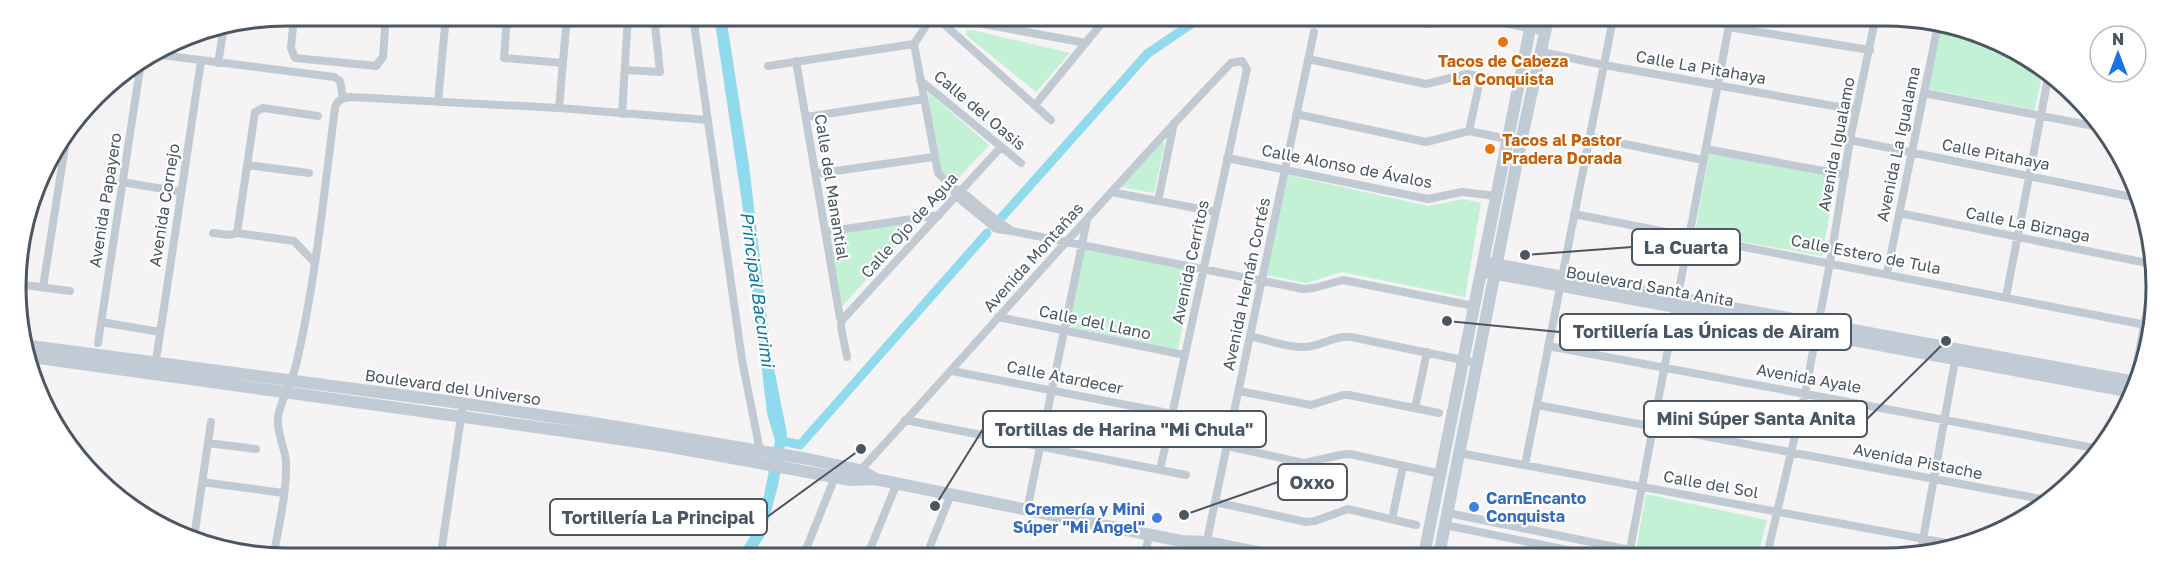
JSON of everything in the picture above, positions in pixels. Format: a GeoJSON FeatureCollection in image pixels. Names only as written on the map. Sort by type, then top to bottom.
{"type":"FeatureCollection","features":[{"type":"Feature","properties":{"kind":"street"},"geometry":{"type":"LineString","coordinates":[[293,26],[291,48],[295,58],[376,66],[382,57],[385,26]]}},
{"type":"Feature","properties":{"kind":"street"},"geometry":{"type":"LineString","coordinates":[[438,102],[445,26]]}},
{"type":"Feature","properties":{"kind":"street"},"geometry":{"type":"LineString","coordinates":[[506,26],[504,58],[562,63]]}},
{"type":"Feature","properties":{"kind":"street"},"geometry":{"type":"LineString","coordinates":[[559,108],[566,26]]}},
{"type":"Feature","properties":{"kind":"street"},"geometry":{"type":"LineString","coordinates":[[622,114],[627,26]]}},
{"type":"Feature","properties":{"kind":"street"},"geometry":{"type":"LineString","coordinates":[[625,70],[660,72],[655,26]]}},
{"type":"Feature","properties":{"kind":"street"},"geometry":{"type":"LineString","coordinates":[[694,26],[742,360],[767,456]]}},
{"type":"Feature","properties":{"kind":"street"},"geometry":{"type":"LineString","coordinates":[[768,66],[914,44],[927,26]]}},
{"type":"Feature","properties":{"kind":"street"},"geometry":{"type":"LineString","coordinates":[[944,26],[1051,120]]}},
{"type":"Feature","properties":{"kind":"street"},"geometry":{"type":"LineString","coordinates":[[994,26],[1086,43]]}},
{"type":"Feature","properties":{"kind":"street"},"geometry":{"type":"LineString","coordinates":[[1035,105],[1100,26]]}},
{"type":"Feature","properties":{"kind":"street"},"geometry":{"type":"LineString","coordinates":[[1425,548],[1531,26]]}},
{"type":"Feature","properties":{"kind":"street"},"geometry":{"type":"LineString","coordinates":[[1440,548],[1545,26]]}},
{"type":"Feature","properties":{"kind":"street"},"geometry":{"type":"LineString","coordinates":[[1525,465],[1612,26]]}},
{"type":"Feature","properties":{"kind":"street"},"geometry":{"type":"LineString","coordinates":[[1631,548],[1728,26]]}},
{"type":"Feature","properties":{"kind":"street"},"geometry":{"type":"LineString","coordinates":[[1745,26],[1870,50]]}},
{"type":"Feature","properties":{"kind":"street","name":"Avenida Igualamo"},"geometry":{"type":"LineString","coordinates":[[1769,548],[1806,393],[1850,140],[1874,26]]}},
{"type":"Feature","properties":{"kind":"street","name":"Avenida La Igualama"},"geometry":{"type":"LineString","coordinates":[[1887,273],[1937,31]]}},
{"type":"Feature","properties":{"kind":"street","name":"Avenida Hernán Cortés"},"geometry":{"type":"LineString","coordinates":[[1207,548],[1215,502],[1314,32]]}},
{"type":"Feature","properties":{"kind":"street"},"geometry":{"type":"LineString","coordinates":[[218,63],[223,33]]}},
{"type":"Feature","properties":{"kind":"street"},"geometry":{"type":"LineString","coordinates":[[914,44],[933,157],[939,175],[956,192],[1012,231],[1303,289],[1343,280],[1474,306]]}},
{"type":"Feature","properties":{"kind":"street","name":"Calle La Pitahaya"},"geometry":{"type":"LineString","coordinates":[[1542,52],[1856,110]]}},
{"type":"Feature","properties":{"kind":"street"},"geometry":{"type":"LineString","coordinates":[[166,55],[334,77],[341,84],[343,98]]}},
{"type":"Feature","properties":{"kind":"street"},"geometry":{"type":"LineString","coordinates":[[1308,59],[1426,84],[1459,75],[1506,81]]}},
{"type":"Feature","properties":{"kind":"street","name":"Avenida Cornejo"},"geometry":{"type":"LineString","coordinates":[[157,354],[201,61]]}},
{"type":"Feature","properties":{"kind":"street","name":"Avenida Montañas"},"geometry":{"type":"LineString","coordinates":[[851,480],[1174,123],[1231,63],[1242,61]]}},
{"type":"Feature","properties":{"kind":"street","name":"Avenida Cerritos"},"geometry":{"type":"LineString","coordinates":[[1160,470],[1247,69],[1242,61]]}},
{"type":"Feature","properties":{"kind":"street","name":"Calle del Manantial"},"geometry":{"type":"LineString","coordinates":[[796,62],[847,357]]}},
{"type":"Feature","properties":{"kind":"street","name":"Avenida Papayero"},"geometry":{"type":"LineString","coordinates":[[98,344],[140,70]]}},
{"type":"Feature","properties":{"kind":"street"},"geometry":{"type":"LineString","coordinates":[[1469,131],[1480,76]]}},
{"type":"Feature","properties":{"kind":"street","name":"Calle del Oasis"},"geometry":{"type":"LineString","coordinates":[[920,80],[1021,163]]}},
{"type":"Feature","properties":{"kind":"street"},"geometry":{"type":"LineString","coordinates":[[2006,297],[2047,82]]}},
{"type":"Feature","properties":{"kind":"street"},"geometry":{"type":"LineString","coordinates":[[1924,93],[2091,126]]}},
{"type":"Feature","properties":{"kind":"street"},"geometry":{"type":"LineString","coordinates":[[275,547],[286,460],[278,419],[297,361],[315,264],[335,108],[338,101],[343,98],[559,108],[708,120]]}},
{"type":"Feature","properties":{"kind":"street"},"geometry":{"type":"LineString","coordinates":[[806,117],[924,99]]}},
{"type":"Feature","properties":{"kind":"street"},"geometry":{"type":"LineString","coordinates":[[237,233],[254,117],[259,109],[268,108],[318,116]]}},
{"type":"Feature","properties":{"kind":"street"},"geometry":{"type":"LineString","coordinates":[[1296,114],[1426,142],[1469,131],[1521,141]]}},
{"type":"Feature","properties":{"kind":"street"},"geometry":{"type":"LineString","coordinates":[[1158,201],[1174,123]]}},
{"type":"Feature","properties":{"kind":"street"},"geometry":{"type":"LineString","coordinates":[[1590,137],[1703,160]]}},
{"type":"Feature","properties":{"kind":"street","name":"Calle Pitahaya"},"geometry":{"type":"LineString","coordinates":[[1850,140],[2131,197]]}},
{"type":"Feature","properties":{"kind":"street"},"geometry":{"type":"LineString","coordinates":[[43,287],[66,146]]}},
{"type":"Feature","properties":{"kind":"street","name":"Calle Ojo de Agua"},"geometry":{"type":"LineString","coordinates":[[841,317],[940,215],[956,192],[1000,147]]}},
{"type":"Feature","properties":{"kind":"street"},"geometry":{"type":"LineString","coordinates":[[1706,149],[1845,175]]}},
{"type":"Feature","properties":{"kind":"street"},"geometry":{"type":"LineString","coordinates":[[815,174],[933,157]]}},
{"type":"Feature","properties":{"kind":"street","name":"Calle Alonso de Ávalos"},"geometry":{"type":"LineString","coordinates":[[1227,158],[1428,199],[1462,192],[1496,196]]}},
{"type":"Feature","properties":{"kind":"street"},"geometry":{"type":"LineString","coordinates":[[247,165],[309,173]]}},
{"type":"Feature","properties":{"kind":"street"},"geometry":{"type":"LineString","coordinates":[[123,182],[181,192]]}},
{"type":"Feature","properties":{"kind":"street"},"geometry":{"type":"LineString","coordinates":[[1111,192],[1216,212]]}},
{"type":"Feature","properties":{"kind":"street","name":"Calle La Biznaga"},"geometry":{"type":"LineString","coordinates":[[1899,213],[2145,263]]}},
{"type":"Feature","properties":{"kind":"street","name":"Calle Estero de Tula"},"geometry":{"type":"LineString","coordinates":[[1574,214],[2143,324]]}},
{"type":"Feature","properties":{"kind":"street"},"geometry":{"type":"LineString","coordinates":[[825,232],[940,215]]}},
{"type":"Feature","properties":{"kind":"street"},"geometry":{"type":"LineString","coordinates":[[1027,510],[1087,219]]}},
{"type":"Feature","properties":{"kind":"street"},"geometry":{"type":"LineString","coordinates":[[213,233],[230,235],[237,233],[294,240],[315,264]]}},
{"type":"Feature","properties":{"kind":"street","name":"Boulevard Santa Anita"},"geometry":{"type":"LineString","coordinates":[[1482,267],[1957,354],[2129,382]]}},
{"type":"Feature","properties":{"kind":"street"},"geometry":{"type":"LineString","coordinates":[[26,285],[70,291]]}},
{"type":"Feature","properties":{"kind":"street","name":"Calle del Llano"},"geometry":{"type":"LineString","coordinates":[[998,317],[1185,356]]}},
{"type":"Feature","properties":{"kind":"street"},"geometry":{"type":"LineString","coordinates":[[101,322],[160,332]]}},
{"type":"Feature","properties":{"kind":"street"},"geometry":{"type":"LineString","coordinates":[[1250,336],[1302,347],[1314,346],[1341,337],[1352,337],[1477,363]]}},
{"type":"Feature","properties":{"kind":"street","name":"Avenida Ayale"},"geometry":{"type":"LineString","coordinates":[[1548,346],[1945,418],[2091,447]]}},
{"type":"Feature","properties":{"kind":"street","name":"Boulevard del Universo"},"geometry":{"type":"LineString","coordinates":[[33,347],[289,387]]}},
{"type":"Feature","properties":{"kind":"street"},"geometry":{"type":"LineString","coordinates":[[1415,408],[1427,352]]}},
{"type":"Feature","properties":{"kind":"street"},"geometry":{"type":"LineString","coordinates":[[1922,545],[1957,354]]}},
{"type":"Feature","properties":{"kind":"street","name":"Boulevard Santa Anita"},"geometry":{"type":"LineString","coordinates":[[1957,354],[2125,390]]}},
{"type":"Feature","properties":{"kind":"street","name":"Boulevard del Universo"},"geometry":{"type":"LineString","coordinates":[[35,357],[462,410],[767,456],[801,464],[860,470],[875,479]]}},
{"type":"Feature","properties":{"kind":"street","name":"Calle Atardecer"},"geometry":{"type":"LineString","coordinates":[[952,370],[1173,414]]}},
{"type":"Feature","properties":{"kind":"street"},"geometry":{"type":"LineString","coordinates":[[1239,391],[1311,405],[1346,394],[1439,413]]}},
{"type":"Feature","properties":{"kind":"street","name":"Avenida Pistache"},"geometry":{"type":"LineString","coordinates":[[1537,405],[2038,498]]}},
{"type":"Feature","properties":{"kind":"street"},"geometry":{"type":"LineString","coordinates":[[442,548],[462,410]]}},
{"type":"Feature","properties":{"kind":"street"},"geometry":{"type":"LineString","coordinates":[[905,420],[1186,475]]}},
{"type":"Feature","properties":{"kind":"street"},"geometry":{"type":"LineString","coordinates":[[195,531],[210,422]]}},
{"type":"Feature","properties":{"kind":"street"},"geometry":{"type":"LineString","coordinates":[[208,443],[256,449]]}},
{"type":"Feature","properties":{"kind":"street"},"geometry":{"type":"LineString","coordinates":[[1227,446],[1304,463],[1345,454],[1441,474]]}},
{"type":"Feature","properties":{"kind":"street","name":"Calle del Sol"},"geometry":{"type":"LineString","coordinates":[[1459,453],[1939,541]]}},
{"type":"Feature","properties":{"kind":"street","name":"Boulevard del Universo"},"geometry":{"type":"LineString","coordinates":[[801,464],[835,477],[851,480],[875,479],[897,483],[1181,541],[1199,548]]}},
{"type":"Feature","properties":{"kind":"street"},"geometry":{"type":"LineString","coordinates":[[1392,519],[1403,466]]}},
{"type":"Feature","properties":{"kind":"street"},"geometry":{"type":"LineString","coordinates":[[806,548],[835,477]]}},
{"type":"Feature","properties":{"kind":"street"},"geometry":{"type":"LineString","coordinates":[[202,482],[283,493]]}},
{"type":"Feature","properties":{"kind":"street"},"geometry":{"type":"LineString","coordinates":[[870,548],[897,483]]}},
{"type":"Feature","properties":{"kind":"street"},"geometry":{"type":"LineString","coordinates":[[932,548],[951,494]]}},
{"type":"Feature","properties":{"kind":"street"},"geometry":{"type":"LineString","coordinates":[[1215,502],[1306,522],[1348,509],[1416,525]]}},
{"type":"Feature","properties":{"kind":"street"},"geometry":{"type":"LineString","coordinates":[[1446,519],[1514,526],[1609,548]]}},
{"type":"Feature","properties":{"kind":"street"},"geometry":{"type":"LineString","coordinates":[[1446,519],[1512,538],[1559,548]]}},
{"type":"Feature","properties":{"kind":"street"},"geometry":{"type":"LineString","coordinates":[[1512,538],[1514,526]]}},
{"type":"Feature","properties":{"kind":"street"},"geometry":{"type":"LineString","coordinates":[[1146,548],[1149,535]]}},
{"type":"Feature","properties":{"kind":"green space"},"geometry":{"type":"Polygon","coordinates":[[[967,30],[1070,53],[1036,92],[966,35],[967,30]]]}},
{"type":"Feature","properties":{"kind":"green space"},"geometry":{"type":"Polygon","coordinates":[[[1940,32],[1969,39],[2001,52],[2041,77],[2035,110],[1928,89],[1940,32]]]}},
{"type":"Feature","properties":{"kind":"green space"},"geometry":{"type":"Polygon","coordinates":[[[928,92],[989,145],[954,183],[938,169],[928,92]]]}},
{"type":"Feature","properties":{"kind":"green space"},"geometry":{"type":"Polygon","coordinates":[[[1162,142],[1165,143],[1154,193],[1120,187],[1162,142]]]}},
{"type":"Feature","properties":{"kind":"green space"},"geometry":{"type":"Polygon","coordinates":[[[1709,154],[1837,175],[1822,256],[1695,233],[1709,154]]]}},
{"type":"Feature","properties":{"kind":"green space"},"geometry":{"type":"Polygon","coordinates":[[[1288,175],[1428,206],[1463,199],[1481,203],[1465,297],[1342,272],[1307,283],[1266,275],[1288,175]]]}},
{"type":"Feature","properties":{"kind":"green space"},"geometry":{"type":"Polygon","coordinates":[[[918,222],[840,309],[827,234],[918,222]]]}},
{"type":"Feature","properties":{"kind":"green space"},"geometry":{"type":"Polygon","coordinates":[[[1083,249],[1195,271],[1178,349],[1068,327],[1083,249]]]}},
{"type":"Feature","properties":{"kind":"green space"},"geometry":{"type":"Polygon","coordinates":[[[1646,494],[1767,520],[1760,548],[1636,548],[1646,494]]]}},
{"type":"Feature","properties":{"kind":"water","name":"Principal Bacurimi"},"geometry":{"type":"Polygon","coordinates":[[[716,26],[728,26],[749,165],[771,353],[787,434],[778,486],[764,537],[757,548],[743,548],[750,537],[764,495],[775,441],[767,413],[744,216],[716,26]]]}},
{"type":"Feature","properties":{"kind":"waterway"},"geometry":{"type":"LineString","coordinates":[[1001,218],[1147,54],[1188,26]]}},
{"type":"Feature","properties":{"kind":"waterway"},"geometry":{"type":"LineString","coordinates":[[783,441],[800,445],[987,233]]}},
{"type":"Feature","properties":{"kind":"place","name":"Tacos de Cabeza La Conquista"},"geometry":{"type":"Point","coordinates":[1503,42]}},
{"type":"Feature","properties":{"kind":"place","name":"Tacos al Pastor Pradera Dorada"},"geometry":{"type":"Point","coordinates":[1490,149]}},
{"type":"Feature","properties":{"kind":"place","name":"La Cuarta"},"geometry":{"type":"Point","coordinates":[1525,255]}},
{"type":"Feature","properties":{"kind":"place","name":"Tortillería Las Únicas de Airam"},"geometry":{"type":"Point","coordinates":[1447,321]}},
{"type":"Feature","properties":{"kind":"place","name":"Mini Súper Santa Anita"},"geometry":{"type":"Point","coordinates":[1946,341]}},
{"type":"Feature","properties":{"kind":"place","name":"Tortillería La Principal"},"geometry":{"type":"Point","coordinates":[861,449]}},
{"type":"Feature","properties":{"kind":"place","name":"Tortillas de Harina \"Mi Chula\""},"geometry":{"type":"Point","coordinates":[935,506]}},
{"type":"Feature","properties":{"kind":"place","name":"CarnEncanto Conquista"},"geometry":{"type":"Point","coordinates":[1474,507]}},
{"type":"Feature","properties":{"kind":"place","name":"Oxxo"},"geometry":{"type":"Point","coordinates":[1184,515]}},
{"type":"Feature","properties":{"kind":"place","name":"Cremería y Mini Súper \"Mi Ángel\""},"geometry":{"type":"Point","coordinates":[1157,518]}}]}
